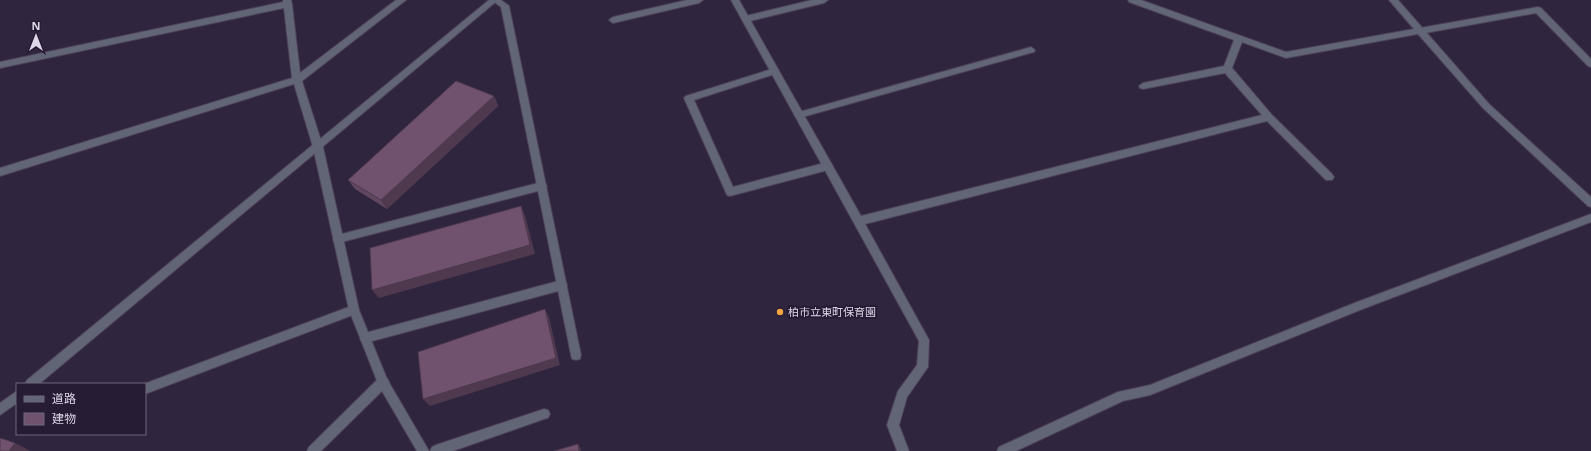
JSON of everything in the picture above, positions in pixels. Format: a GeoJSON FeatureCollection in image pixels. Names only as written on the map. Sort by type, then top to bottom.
{"type":"FeatureCollection","features":[{"type":"Feature","properties":{"kind":"street"},"geometry":{"type":"LineString","coordinates":[[0,172],[297,80],[402,0]]}},
{"type":"Feature","properties":{"kind":"street"},"geometry":{"type":"LineString","coordinates":[[32,383],[494,0],[505,6],[576,355]]}},
{"type":"Feature","properties":{"kind":"street"},"geometry":{"type":"LineString","coordinates":[[613,20],[699,0]]}},
{"type":"Feature","properties":{"kind":"street"},"geometry":{"type":"LineString","coordinates":[[735,0],[924,340],[922,367],[902,395],[893,425],[903,451]]}},
{"type":"Feature","properties":{"kind":"street"},"geometry":{"type":"LineString","coordinates":[[746,19],[824,0]]}},
{"type":"Feature","properties":{"kind":"street"},"geometry":{"type":"LineString","coordinates":[[1132,0],[1286,55],[1538,10],[1591,64]]}},
{"type":"Feature","properties":{"kind":"street"},"geometry":{"type":"LineString","coordinates":[[1393,0],[1486,106],[1591,203]]}},
{"type":"Feature","properties":{"kind":"street"},"geometry":{"type":"LineString","coordinates":[[0,65],[287,2],[297,80],[318,146],[354,310],[383,382],[423,451]]}},
{"type":"Feature","properties":{"kind":"street"},"geometry":{"type":"LineString","coordinates":[[1227,69],[1239,39]]}},
{"type":"Feature","properties":{"kind":"street"},"geometry":{"type":"LineString","coordinates":[[799,114],[1031,50]]}},
{"type":"Feature","properties":{"kind":"street"},"geometry":{"type":"LineString","coordinates":[[1143,86],[1227,69]]}},
{"type":"Feature","properties":{"kind":"street"},"geometry":{"type":"LineString","coordinates":[[1227,69],[1269,117],[1329,177]]}},
{"type":"Feature","properties":{"kind":"street"},"geometry":{"type":"LineString","coordinates":[[775,71],[689,98],[730,192],[828,166]]}},
{"type":"Feature","properties":{"kind":"street"},"geometry":{"type":"LineString","coordinates":[[859,221],[1269,117]]}},
{"type":"Feature","properties":{"kind":"street"},"geometry":{"type":"LineString","coordinates":[[338,239],[542,186]]}},
{"type":"Feature","properties":{"kind":"street"},"geometry":{"type":"LineString","coordinates":[[1004,451],[1122,396],[1150,390],[1356,307],[1591,218]]}},
{"type":"Feature","properties":{"kind":"street"},"geometry":{"type":"LineString","coordinates":[[365,338],[562,285]]}},
{"type":"Feature","properties":{"kind":"street"},"geometry":{"type":"LineString","coordinates":[[146,389],[354,310]]}},
{"type":"Feature","properties":{"kind":"street"},"geometry":{"type":"LineString","coordinates":[[313,451],[383,382]]}},
{"type":"Feature","properties":{"kind":"street"},"geometry":{"type":"LineString","coordinates":[[0,410],[16,397]]}},
{"type":"Feature","properties":{"kind":"street"},"geometry":{"type":"LineString","coordinates":[[436,451],[544,414]]}},
{"type":"Feature","properties":{"kind":"building"},"geometry":{"type":"Polygon","coordinates":[[[456,81],[494,96],[381,200],[348,180],[456,81]]]}},
{"type":"Feature","properties":{"kind":"building"},"geometry":{"type":"Polygon","coordinates":[[[521,206],[530,245],[372,290],[370,248],[521,206]]]}},
{"type":"Feature","properties":{"kind":"building"},"geometry":{"type":"Polygon","coordinates":[[[545,309],[556,358],[423,399],[418,352],[545,309]]]}},
{"type":"Feature","properties":{"kind":"building"},"geometry":{"type":"Polygon","coordinates":[[[0,438],[15,443],[9,451],[0,451],[0,438]]]}},
{"type":"Feature","properties":{"kind":"building"},"geometry":{"type":"Polygon","coordinates":[[[578,444],[579,451],[554,451],[578,444]]]}},
{"type":"Feature","properties":{"kind":"place","name":"柏市立東町保育園"},"geometry":{"type":"Point","coordinates":[780,312]}}]}
